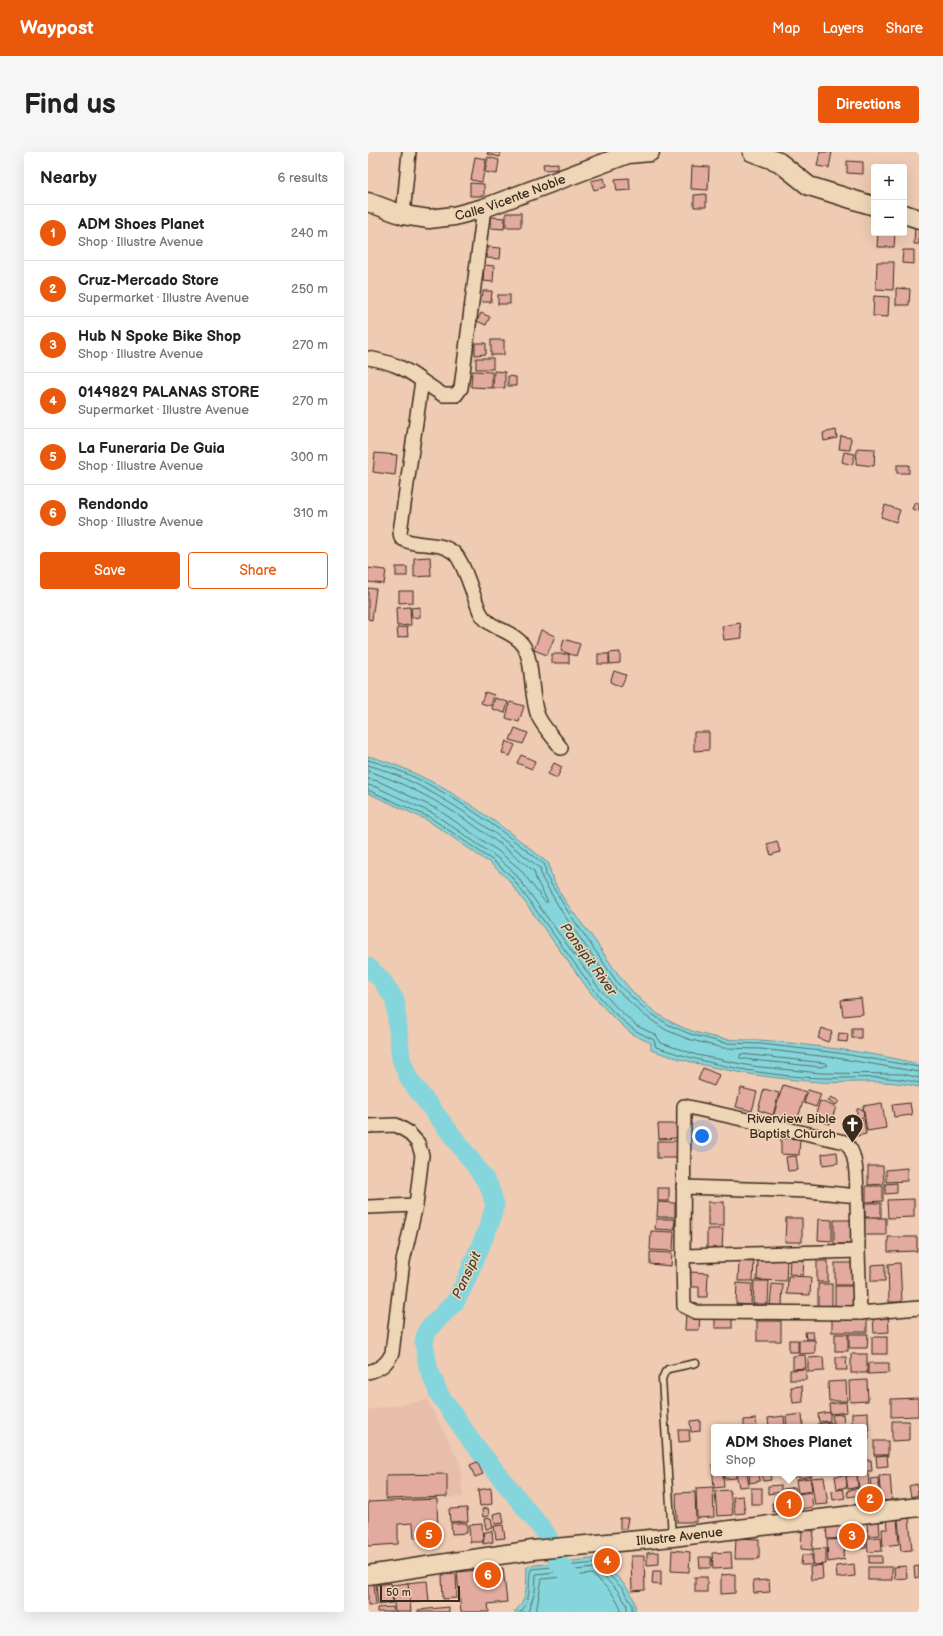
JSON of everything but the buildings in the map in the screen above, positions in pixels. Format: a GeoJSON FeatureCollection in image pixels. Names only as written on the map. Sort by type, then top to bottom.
{"type":"FeatureCollection","features":[{"type":"Feature","properties":{"kind":"main road","name":"Calle Vicente Noble"},"geometry":{"type":"LineString","coordinates":[[368,202],[403,215],[429,219],[484,208],[628,153],[650,152]]}},
{"type":"Feature","properties":{"kind":"main road"},"geometry":{"type":"LineString","coordinates":[[752,152],[779,162],[809,186],[871,205]]}},
{"type":"Feature","properties":{"kind":"main road"},"geometry":{"type":"LineString","coordinates":[[907,215],[919,219]]}},
{"type":"Feature","properties":{"kind":"main road","name":"Illustre Avenue"},"geometry":{"type":"LineString","coordinates":[[368,1575],[533,1550],[672,1537],[919,1507]]}},
{"type":"Feature","properties":{"kind":"street"},"geometry":{"type":"LineString","coordinates":[[403,215],[409,152]]}},
{"type":"Feature","properties":{"kind":"street"},"geometry":{"type":"LineString","coordinates":[[368,358],[390,362],[411,372],[443,395],[456,395],[460,388],[484,208]]}},
{"type":"Feature","properties":{"kind":"street"},"geometry":{"type":"LineString","coordinates":[[422,381],[400,532],[401,538],[408,542],[438,545],[454,552],[460,562],[481,614],[487,622],[515,637],[524,645],[538,716],[561,748]]}},
{"type":"Feature","properties":{"kind":"street"},"geometry":{"type":"LineString","coordinates":[[860,1313],[857,1196],[854,1162],[849,1145],[845,1142],[684,1106],[684,1306],[696,1312],[860,1313],[919,1308]]}},
{"type":"Feature","properties":{"kind":"street"},"geometry":{"type":"LineString","coordinates":[[368,1126],[396,1125],[408,1132],[418,1143],[422,1155],[416,1204],[403,1260],[392,1353],[388,1362],[378,1370],[368,1372]]}},
{"type":"Feature","properties":{"kind":"street"},"geometry":{"type":"LineString","coordinates":[[683,1187],[809,1191],[857,1196]]}},
{"type":"Feature","properties":{"kind":"street"},"geometry":{"type":"LineString","coordinates":[[368,1207],[416,1204]]}},
{"type":"Feature","properties":{"kind":"street"},"geometry":{"type":"LineString","coordinates":[[683,1256],[858,1251]]}},
{"type":"Feature","properties":{"kind":"lane"},"geometry":{"type":"LineString","coordinates":[[672,1537],[662,1379],[668,1369],[696,1363]]}},
{"type":"Feature","properties":{"kind":"shaded area"},"geometry":{"type":"Polygon","coordinates":[[[427,1400],[460,1463],[463,1497],[368,1501],[368,1410],[427,1400]]]}},
{"type":"Feature","properties":{"kind":"water","name":"Pansipit River"},"geometry":{"type":"Polygon","coordinates":[[[368,756],[417,774],[441,787],[486,816],[549,864],[551,873],[560,893],[619,975],[641,1000],[666,1019],[694,1032],[724,1039],[767,1040],[883,1056],[919,1064],[919,1087],[907,1084],[882,1082],[819,1082],[775,1078],[714,1067],[672,1057],[651,1050],[651,1043],[632,1034],[610,1014],[591,993],[508,879],[490,863],[429,821],[368,793],[368,756]]]}},
{"type":"Feature","properties":{"kind":"water"},"geometry":{"type":"Polygon","coordinates":[[[601,1558],[628,1590],[635,1604],[635,1612],[514,1612],[522,1602],[526,1590],[527,1566],[601,1558]]]}},
{"type":"Feature","properties":{"kind":"waterway","name":"Pansipit"},"geometry":{"type":"LineString","coordinates":[[368,967],[381,979],[395,1000],[401,1059],[409,1079],[477,1168],[489,1186],[495,1205],[490,1223],[464,1285],[455,1302],[427,1330],[424,1342],[428,1367],[439,1394],[473,1443],[547,1535],[558,1562],[576,1585],[585,1612]]}},
{"type":"Feature","properties":{"kind":"place","name":"Riverview Bible Baptist Church"},"geometry":{"type":"Point","coordinates":[852,1144]}},
{"type":"Feature","properties":{"kind":"place","name":"Cruz-Mercado Store"},"geometry":{"type":"Point","coordinates":[870,1499]}},
{"type":"Feature","properties":{"kind":"place","name":"ADM Shoes Planet"},"geometry":{"type":"Point","coordinates":[789,1504]}},
{"type":"Feature","properties":{"kind":"place","name":"La Funeraria De Guia"},"geometry":{"type":"Point","coordinates":[429,1535]}},
{"type":"Feature","properties":{"kind":"place","name":"Hub N Spoke Bike Shop"},"geometry":{"type":"Point","coordinates":[852,1536]}},
{"type":"Feature","properties":{"kind":"place","name":"0149829 PALANAS STORE"},"geometry":{"type":"Point","coordinates":[607,1561]}},
{"type":"Feature","properties":{"kind":"place","name":"Rendondo"},"geometry":{"type":"Point","coordinates":[488,1575]}}]}
